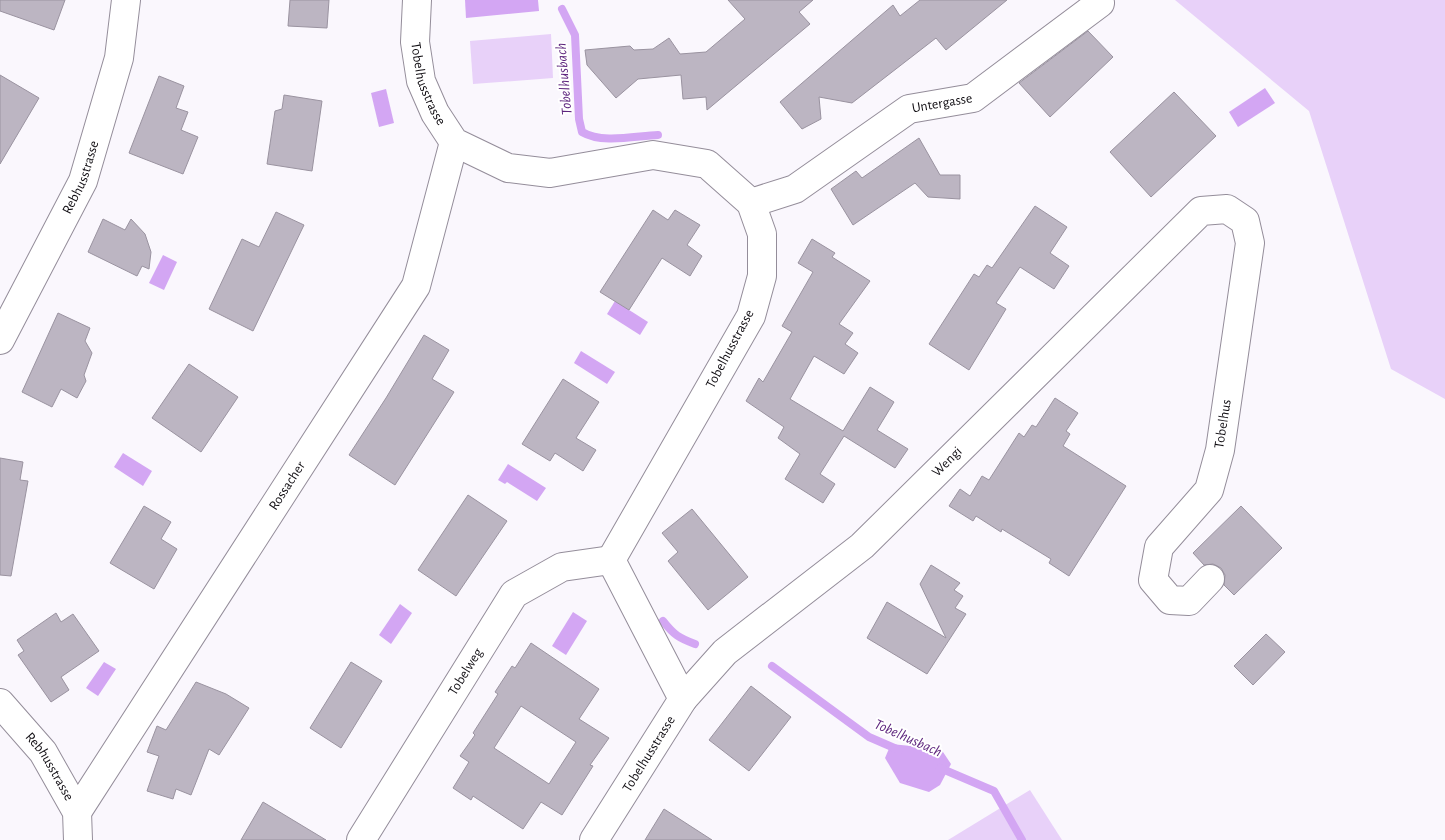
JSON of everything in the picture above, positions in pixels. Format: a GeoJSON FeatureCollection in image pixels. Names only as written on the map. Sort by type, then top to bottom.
{"type":"FeatureCollection","features":[{"type":"Feature","properties":{"kind":"street","name":"Rebhusstrasse"},"geometry":{"type":"LineString","coordinates":[[0,340],[83,181],[119,58],[126,0]]}},
{"type":"Feature","properties":{"kind":"street","name":"Tobelhusstrasse"},"geometry":{"type":"LineString","coordinates":[[417,0],[415,42],[421,81],[435,113],[454,142],[508,168],[550,173],[653,155],[707,164],[751,203],[762,234],[762,276],[751,316],[611,560]]}},
{"type":"Feature","properties":{"kind":"street","name":"Untergasse"},"geometry":{"type":"LineString","coordinates":[[751,203],[795,189],[909,109],[972,98],[1100,3]]}},
{"type":"Feature","properties":{"kind":"street","name":"Rossacher"},"geometry":{"type":"LineString","coordinates":[[77,812],[416,286],[454,142]]}},
{"type":"Feature","properties":{"kind":"street","name":"Tobelhus"},"geometry":{"type":"LineString","coordinates":[[1201,211],[1227,209],[1244,222],[1250,243],[1220,450],[1209,490],[1159,547],[1153,580],[1170,600],[1189,601],[1210,579]]}},
{"type":"Feature","properties":{"kind":"street","name":"Wengi"},"geometry":{"type":"LineString","coordinates":[[684,700],[725,652],[862,546],[1201,211]]}},
{"type":"Feature","properties":{"kind":"street"},"geometry":{"type":"LineString","coordinates":[[611,560],[684,700]]}},
{"type":"Feature","properties":{"kind":"street","name":"Tobelweg"},"geometry":{"type":"LineString","coordinates":[[361,840],[514,594],[562,567],[611,560]]}},
{"type":"Feature","properties":{"kind":"street","name":"Tobelhusstrasse"},"geometry":{"type":"LineString","coordinates":[[594,840],[684,700]]}},
{"type":"Feature","properties":{"kind":"street","name":"Rebhusstrasse"},"geometry":{"type":"LineString","coordinates":[[0,703],[43,752],[77,812],[78,840]]}},
{"type":"Feature","properties":{"kind":"shaded area"},"geometry":{"type":"Polygon","coordinates":[[[465,0],[538,0],[539,11],[466,18],[465,0]]]}},
{"type":"Feature","properties":{"kind":"shaded area"},"geometry":{"type":"Polygon","coordinates":[[[1175,0],[1445,0],[1445,399],[1391,369],[1309,111],[1175,0]]]}},
{"type":"Feature","properties":{"kind":"shaded area"},"geometry":{"type":"Polygon","coordinates":[[[551,34],[553,78],[473,84],[470,41],[551,34]]]}},
{"type":"Feature","properties":{"kind":"shaded area"},"geometry":{"type":"Polygon","coordinates":[[[1265,88],[1275,103],[1238,127],[1229,112],[1265,88]]]}},
{"type":"Feature","properties":{"kind":"shaded area"},"geometry":{"type":"Polygon","coordinates":[[[386,89],[394,123],[379,127],[371,93],[386,89]]]}},
{"type":"Feature","properties":{"kind":"shaded area"},"geometry":{"type":"Polygon","coordinates":[[[163,255],[177,262],[164,290],[149,283],[163,255]]]}},
{"type":"Feature","properties":{"kind":"shaded area"},"geometry":{"type":"Polygon","coordinates":[[[615,301],[648,322],[640,335],[607,314],[615,301]]]}},
{"type":"Feature","properties":{"kind":"shaded area"},"geometry":{"type":"Polygon","coordinates":[[[581,351],[615,372],[607,384],[574,363],[581,351]]]}},
{"type":"Feature","properties":{"kind":"shaded area"},"geometry":{"type":"Polygon","coordinates":[[[123,453],[152,471],[143,486],[114,467],[123,453]]]}},
{"type":"Feature","properties":{"kind":"shaded area"},"geometry":{"type":"Polygon","coordinates":[[[508,464],[546,488],[537,501],[507,482],[505,484],[498,480],[508,464]]]}},
{"type":"Feature","properties":{"kind":"shaded area"},"geometry":{"type":"Polygon","coordinates":[[[400,604],[412,613],[391,644],[379,635],[400,604]]]}},
{"type":"Feature","properties":{"kind":"shaded area"},"geometry":{"type":"Polygon","coordinates":[[[573,612],[587,621],[566,655],[552,646],[573,612]]]}},
{"type":"Feature","properties":{"kind":"shaded area"},"geometry":{"type":"Polygon","coordinates":[[[104,662],[116,669],[98,696],[86,688],[104,662]]]}},
{"type":"Feature","properties":{"kind":"shaded area"},"geometry":{"type":"Polygon","coordinates":[[[891,744],[941,749],[951,764],[940,785],[929,792],[900,783],[885,758],[891,744]]]}},
{"type":"Feature","properties":{"kind":"shaded area"},"geometry":{"type":"Polygon","coordinates":[[[1030,790],[1062,840],[948,840],[1030,790]]]}},
{"type":"Feature","properties":{"kind":"building"},"geometry":{"type":"Polygon","coordinates":[[[0,0],[65,0],[54,30],[0,11],[0,0]]]}},
{"type":"Feature","properties":{"kind":"building"},"geometry":{"type":"Polygon","coordinates":[[[290,0],[329,0],[327,28],[288,26],[290,0]]]}},
{"type":"Feature","properties":{"kind":"building"},"geometry":{"type":"Polygon","coordinates":[[[728,0],[813,0],[799,12],[810,24],[707,110],[706,97],[683,99],[681,75],[638,79],[616,98],[587,65],[585,50],[630,46],[634,50],[653,49],[669,38],[680,54],[706,52],[745,19],[728,0]]]}},
{"type":"Feature","properties":{"kind":"building"},"geometry":{"type":"Polygon","coordinates":[[[920,0],[1007,0],[946,50],[936,38],[852,103],[819,97],[821,119],[802,129],[780,102],[893,5],[900,16],[920,0]]]}},
{"type":"Feature","properties":{"kind":"building"},"geometry":{"type":"Polygon","coordinates":[[[1088,31],[1113,57],[1050,117],[1019,83],[1088,31]]]}},
{"type":"Feature","properties":{"kind":"building"},"geometry":{"type":"Polygon","coordinates":[[[0,75],[39,98],[0,164],[0,75]]]}},
{"type":"Feature","properties":{"kind":"building"},"geometry":{"type":"Polygon","coordinates":[[[159,76],[184,86],[176,108],[188,112],[181,130],[198,137],[183,174],[129,153],[159,76]]]}},
{"type":"Feature","properties":{"kind":"building"},"geometry":{"type":"Polygon","coordinates":[[[1174,92],[1216,136],[1151,197],[1110,152],[1174,92]]]}},
{"type":"Feature","properties":{"kind":"building"},"geometry":{"type":"Polygon","coordinates":[[[284,95],[322,101],[312,171],[267,164],[275,111],[282,109],[284,95]]]}},
{"type":"Feature","properties":{"kind":"building"},"geometry":{"type":"Polygon","coordinates":[[[919,138],[940,175],[960,175],[960,199],[928,197],[915,183],[853,225],[831,189],[856,171],[862,178],[919,138]]]}},
{"type":"Feature","properties":{"kind":"building"},"geometry":{"type":"Polygon","coordinates":[[[1035,206],[1067,227],[1050,253],[1069,266],[1054,289],[1020,267],[996,303],[1006,309],[969,370],[929,344],[974,274],[979,277],[987,265],[992,268],[1035,206]]]}},
{"type":"Feature","properties":{"kind":"building"},"geometry":{"type":"Polygon","coordinates":[[[653,210],[668,220],[675,210],[700,225],[687,245],[702,256],[690,276],[662,258],[629,310],[600,292],[653,210]]]}},
{"type":"Feature","properties":{"kind":"building"},"geometry":{"type":"Polygon","coordinates":[[[276,212],[304,225],[253,331],[209,309],[242,239],[259,247],[276,212]]]}},
{"type":"Feature","properties":{"kind":"building"},"geometry":{"type":"Polygon","coordinates":[[[103,219],[125,230],[131,219],[145,234],[151,252],[149,269],[142,266],[137,276],[88,252],[103,219]]]}},
{"type":"Feature","properties":{"kind":"building"},"geometry":{"type":"Polygon","coordinates":[[[812,239],[835,253],[832,257],[870,281],[839,324],[853,333],[845,344],[858,353],[844,374],[814,356],[790,399],[843,431],[870,387],[894,402],[877,430],[908,449],[895,468],[844,436],[820,474],[835,484],[823,503],[785,479],[800,454],[778,438],[784,427],[746,401],[759,378],[763,382],[792,332],[782,326],[813,272],[798,263],[812,239]]]}},
{"type":"Feature","properties":{"kind":"building"},"geometry":{"type":"Polygon","coordinates":[[[58,313],[90,328],[85,341],[92,353],[84,375],[86,381],[77,398],[61,389],[52,407],[22,392],[58,313]]]}},
{"type":"Feature","properties":{"kind":"building"},"geometry":{"type":"Polygon","coordinates":[[[424,335],[449,350],[432,379],[454,392],[395,485],[349,455],[424,335]]]}},
{"type":"Feature","properties":{"kind":"building"},"geometry":{"type":"Polygon","coordinates":[[[189,364],[238,397],[201,452],[152,418],[189,364]]]}},
{"type":"Feature","properties":{"kind":"building"},"geometry":{"type":"Polygon","coordinates":[[[563,379],[599,402],[576,438],[596,450],[583,471],[555,453],[550,461],[522,444],[563,379]]]}},
{"type":"Feature","properties":{"kind":"building"},"geometry":{"type":"Polygon","coordinates":[[[1055,398],[1078,413],[1066,431],[1070,434],[1063,446],[1126,486],[1069,576],[1049,563],[1051,559],[1002,529],[1001,532],[976,516],[973,521],[949,506],[960,489],[970,496],[982,476],[989,480],[1019,433],[1024,437],[1032,425],[1036,427],[1055,398]]]}},
{"type":"Feature","properties":{"kind":"building"},"geometry":{"type":"Polygon","coordinates":[[[0,458],[23,462],[20,480],[28,481],[11,576],[0,575],[0,458]]]}},
{"type":"Feature","properties":{"kind":"building"},"geometry":{"type":"Polygon","coordinates":[[[468,495],[507,521],[456,596],[418,570],[468,495]]]}},
{"type":"Feature","properties":{"kind":"building"},"geometry":{"type":"Polygon","coordinates":[[[144,506],[171,522],[161,539],[177,549],[154,589],[110,563],[144,506]]]}},
{"type":"Feature","properties":{"kind":"building"},"geometry":{"type":"Polygon","coordinates":[[[1241,506],[1282,548],[1234,595],[1224,585],[1225,575],[1221,568],[1213,564],[1204,565],[1193,553],[1241,506]]]}},
{"type":"Feature","properties":{"kind":"building"},"geometry":{"type":"Polygon","coordinates":[[[692,509],[748,577],[708,610],[668,561],[678,552],[662,533],[692,509]]]}},
{"type":"Feature","properties":{"kind":"building"},"geometry":{"type":"Polygon","coordinates":[[[931,565],[960,583],[954,590],[963,596],[955,608],[966,614],[927,674],[867,638],[887,602],[946,638],[920,584],[931,565]]]}},
{"type":"Feature","properties":{"kind":"building"},"geometry":{"type":"Polygon","coordinates":[[[56,613],[61,622],[73,614],[99,651],[61,677],[69,690],[51,702],[18,655],[24,651],[17,640],[56,613]]]}},
{"type":"Feature","properties":{"kind":"building"},"geometry":{"type":"Polygon","coordinates":[[[1266,634],[1285,652],[1253,685],[1234,666],[1266,634]]]}},
{"type":"Feature","properties":{"kind":"building"},"geometry":{"type":"Polygon","coordinates":[[[531,643],[599,689],[579,719],[609,738],[590,765],[593,766],[562,815],[541,802],[523,829],[473,796],[471,800],[453,788],[469,762],[460,756],[475,735],[473,733],[498,694],[495,692],[512,666],[515,668],[531,643]],[[521,706],[494,748],[549,784],[576,742],[521,706]]]}},
{"type":"Feature","properties":{"kind":"building"},"geometry":{"type":"Polygon","coordinates":[[[351,662],[382,681],[341,748],[310,728],[351,662]]]}},
{"type":"Feature","properties":{"kind":"building"},"geometry":{"type":"Polygon","coordinates":[[[196,682],[226,694],[249,708],[219,755],[209,749],[191,795],[176,789],[173,799],[147,791],[159,756],[147,752],[157,726],[166,730],[196,682]]]}},
{"type":"Feature","properties":{"kind":"building"},"geometry":{"type":"Polygon","coordinates":[[[751,686],[791,717],[749,771],[709,740],[751,686]]]}},
{"type":"Feature","properties":{"kind":"building"},"geometry":{"type":"Polygon","coordinates":[[[263,802],[326,840],[241,840],[263,802]]]}},
{"type":"Feature","properties":{"kind":"building"},"geometry":{"type":"Polygon","coordinates":[[[664,809],[712,840],[645,840],[664,809]]]}},
{"type":"Feature","properties":{"kind":"waterway","name":"Tobelhusbach"},"geometry":{"type":"LineString","coordinates":[[562,9],[575,35],[579,119],[582,132],[599,138],[629,138],[658,135]]}},
{"type":"Feature","properties":{"kind":"waterway","name":"Tobelhusbach"},"geometry":{"type":"LineString","coordinates":[[663,621],[677,636],[695,644]]}},
{"type":"Feature","properties":{"kind":"waterway","name":"Tobelhusbach"},"geometry":{"type":"LineString","coordinates":[[772,666],[869,737],[899,750]]}},
{"type":"Feature","properties":{"kind":"waterway","name":"Tobelhusbach"},"geometry":{"type":"LineString","coordinates":[[940,768],[994,791],[1022,840]]}}]}
